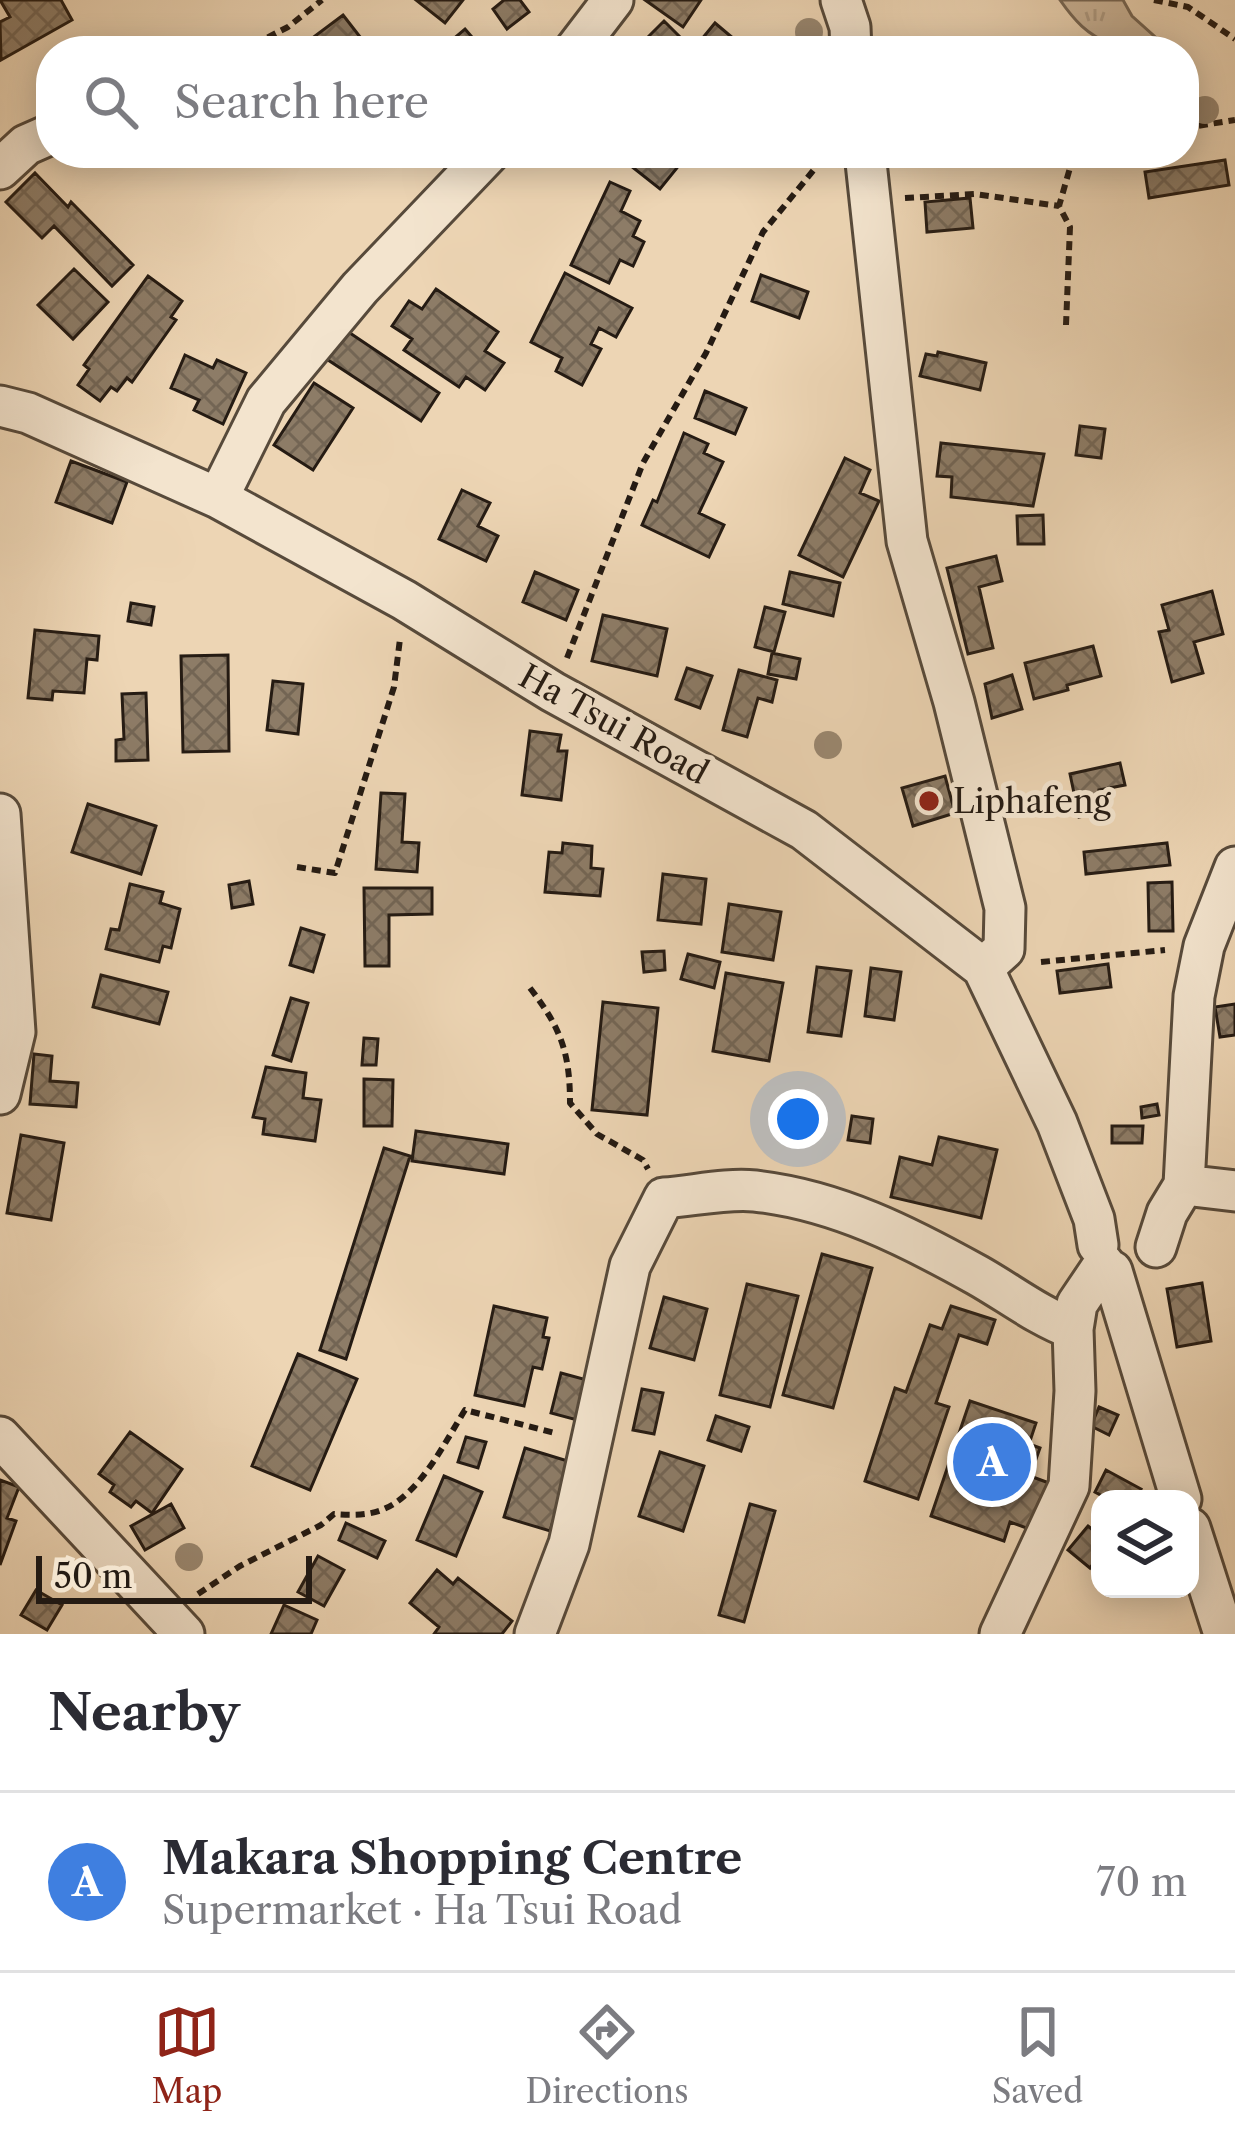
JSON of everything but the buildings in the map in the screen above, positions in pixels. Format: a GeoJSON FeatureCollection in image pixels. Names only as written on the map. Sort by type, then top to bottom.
{"type":"FeatureCollection","features":[{"type":"Feature","properties":{"kind":"street"},"geometry":{"type":"LineString","coordinates":[[585,36],[613,0]]}},
{"type":"Feature","properties":{"kind":"street"},"geometry":{"type":"LineString","coordinates":[[842,0],[850,36]]}},
{"type":"Feature","properties":{"kind":"street"},"geometry":{"type":"LineString","coordinates":[[0,170],[36,141]]}},
{"type":"Feature","properties":{"kind":"street"},"geometry":{"type":"LineString","coordinates":[[218,498],[266,401],[360,288],[475,168]]}},
{"type":"Feature","properties":{"kind":"street"},"geometry":{"type":"LineString","coordinates":[[867,168],[907,541],[954,702],[1005,908],[993,958]]}},
{"type":"Feature","properties":{"kind":"street"},"geometry":{"type":"LineString","coordinates":[[0,406],[0,416]]}},
{"type":"Feature","properties":{"kind":"street","name":"Ha Tsui Road"},"geometry":{"type":"LineString","coordinates":[[0,406],[28,413],[218,498],[404,600],[553,692],[804,830],[993,958],[1084,1195],[1137,1237]]}},
{"type":"Feature","properties":{"kind":"street"},"geometry":{"type":"LineString","coordinates":[[0,814],[15,1032],[0,1094]]}},
{"type":"Feature","properties":{"kind":"street"},"geometry":{"type":"LineString","coordinates":[[1177,1490],[1139,1352],[1137,1237],[1204,946],[1235,867]]}},
{"type":"Feature","properties":{"kind":"street"},"geometry":{"type":"LineString","coordinates":[[536,1634],[569,1544],[630,1266],[664,1198],[753,1191],[848,1210],[939,1253],[1046,1319],[1072,1329]]}},
{"type":"Feature","properties":{"kind":"street"},"geometry":{"type":"LineString","coordinates":[[1000,1634],[1069,1486],[1075,1391],[1072,1329],[1077,1304],[1137,1237],[1235,1191]]}},
{"type":"Feature","properties":{"kind":"street"},"geometry":{"type":"LineString","coordinates":[[0,1437],[177,1624]]}},
{"type":"Feature","properties":{"kind":"street"},"geometry":{"type":"LineString","coordinates":[[1199,1556],[1224,1634]]}},
{"type":"Feature","properties":{"kind":"path"},"geometry":{"type":"LineString","coordinates":[[269,36],[322,0]]}},
{"type":"Feature","properties":{"kind":"path"},"geometry":{"type":"LineString","coordinates":[[1154,0],[1187,7],[1235,39]]}},
{"type":"Feature","properties":{"kind":"path"},"geometry":{"type":"LineString","coordinates":[[1199,126],[1235,120]]}},
{"type":"Feature","properties":{"kind":"path"},"geometry":{"type":"LineString","coordinates":[[553,692],[643,464],[706,353],[763,232],[816,168]]}},
{"type":"Feature","properties":{"kind":"path"},"geometry":{"type":"LineString","coordinates":[[1066,325],[1070,227],[1060,206],[1071,168]]}},
{"type":"Feature","properties":{"kind":"path"},"geometry":{"type":"LineString","coordinates":[[871,201],[975,194],[1060,206]]}},
{"type":"Feature","properties":{"kind":"path"},"geometry":{"type":"LineString","coordinates":[[297,867],[334,873],[394,687],[404,600]]}},
{"type":"Feature","properties":{"kind":"path"},"geometry":{"type":"LineString","coordinates":[[993,958],[1032,963],[1204,946]]}},
{"type":"Feature","properties":{"kind":"path"},"geometry":{"type":"LineString","coordinates":[[530,988],[550,1014],[570,1058],[570,1103],[597,1134],[643,1160],[664,1198]]}},
{"type":"Feature","properties":{"kind":"path"},"geometry":{"type":"LineString","coordinates":[[177,1624],[240,1566],[334,1514],[386,1509],[411,1488],[465,1410],[593,1442]]}},
{"type":"Feature","properties":{"kind":"green space"},"geometry":{"type":"Polygon","coordinates":[[[1060,0],[1123,0],[1132,16],[1154,36],[1095,36],[1060,0]]]}},
{"type":"Feature","properties":{"kind":"place","name":"Liphafeng"},"geometry":{"type":"Point","coordinates":[929,801]}},
{"type":"Feature","properties":{"kind":"place","name":"Makara Shopping Centre"},"geometry":{"type":"Point","coordinates":[992,1462]}}]}
